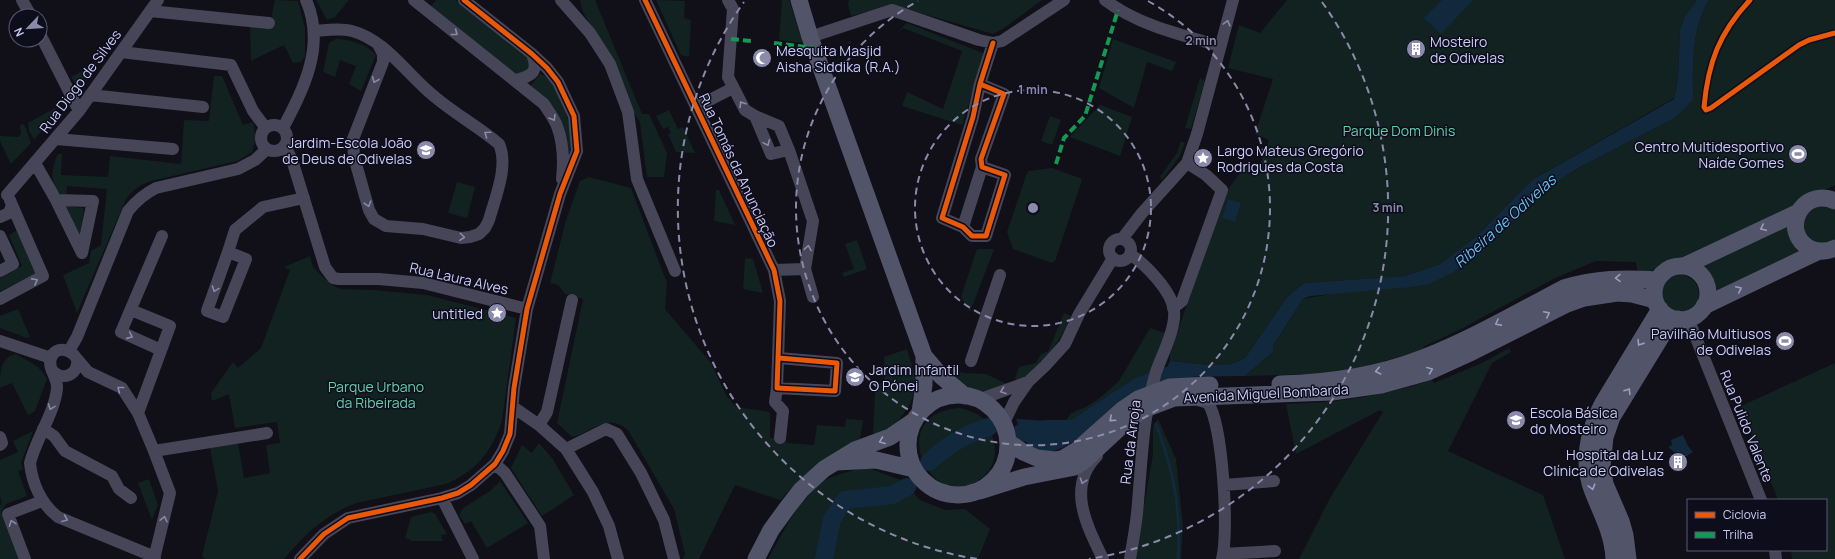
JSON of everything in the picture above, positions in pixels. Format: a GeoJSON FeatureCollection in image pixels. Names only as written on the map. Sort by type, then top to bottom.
{"type":"FeatureCollection","features":[{"type":"Feature","properties":{"kind":"main road"},"geometry":{"type":"LineString","coordinates":[[799,0],[810,36],[924,356],[924,386],[917,416],[909,436],[908,453],[914,469],[923,481],[935,490],[950,495],[965,495],[980,491],[992,482],[1001,471],[1006,457],[1008,442],[1003,425],[995,412],[941,376],[924,356]]}},
{"type":"Feature","properties":{"kind":"main road"},"geometry":{"type":"LineString","coordinates":[[1827,249],[1809,248],[1798,237],[1796,222],[1799,212],[1805,203],[1815,199],[1825,198],[1835,201]]}},
{"type":"Feature","properties":{"kind":"main road"},"geometry":{"type":"LineString","coordinates":[[1683,319],[1671,318],[1657,305],[1654,293],[1657,280],[1668,269],[1684,266],[1799,212]]}},
{"type":"Feature","properties":{"kind":"main road"},"geometry":{"type":"LineString","coordinates":[[1628,559],[1625,535],[1621,521],[1605,484],[1602,466],[1605,437],[1612,416],[1664,332],[1683,319],[1700,311],[1704,306],[1827,249]]}},
{"type":"Feature","properties":{"kind":"main road"},"geometry":{"type":"LineString","coordinates":[[1684,266],[1698,272],[1704,280],[1707,290],[1704,306]]}},
{"type":"Feature","properties":{"kind":"main road","name":"Avenida Miguel Bombarda"},"geometry":{"type":"LineString","coordinates":[[980,491],[1024,477],[1069,469],[1080,463],[1130,419],[1144,409],[1159,403],[1188,397],[1282,390],[1377,372],[1422,359],[1465,340],[1564,288],[1602,279],[1620,278],[1657,280]]}},
{"type":"Feature","properties":{"kind":"main road","name":"Avenida Miguel Bombarda"},"geometry":{"type":"LineString","coordinates":[[1008,442],[1033,457],[1055,460],[1071,455],[1122,410],[1138,399],[1170,387],[1186,385],[1332,392],[1381,385],[1428,372],[1472,352],[1567,304],[1584,298],[1609,294],[1632,294],[1657,305]]}},
{"type":"Feature","properties":{"kind":"main road"},"geometry":{"type":"LineString","coordinates":[[1614,559],[1608,525],[1592,490],[1589,476],[1587,459],[1589,438],[1595,419],[1603,403],[1657,305]]}},
{"type":"Feature","properties":{"kind":"main road"},"geometry":{"type":"LineString","coordinates":[[756,559],[771,530],[801,490],[824,469],[854,450],[890,437],[933,402],[949,396],[972,398]]}},
{"type":"Feature","properties":{"kind":"main road"},"geometry":{"type":"LineString","coordinates":[[836,462],[876,460],[914,469]]}},
{"type":"Feature","properties":{"kind":"street","name":"Rua Diogo de Silves"},"geometry":{"type":"LineString","coordinates":[[0,217],[9,213],[6,198],[79,111],[158,0]]}},
{"type":"Feature","properties":{"kind":"street"},"geometry":{"type":"LineString","coordinates":[[283,128],[308,72],[314,52],[315,31],[311,11],[306,0]]}},
{"type":"Feature","properties":{"kind":"street"},"geometry":{"type":"LineString","coordinates":[[414,0],[516,80],[544,104],[557,125],[564,165],[560,194]]}},
{"type":"Feature","properties":{"kind":"street"},"geometry":{"type":"LineString","coordinates":[[429,0],[429,10],[433,16]]}},
{"type":"Feature","properties":{"kind":"street"},"geometry":{"type":"LineString","coordinates":[[300,559],[324,534],[348,518],[442,498],[458,493],[471,485],[495,464],[503,451],[510,434],[521,342],[527,309],[560,194],[577,151],[574,116],[558,82],[532,54],[464,0]]}},
{"type":"Feature","properties":{"kind":"street"},"geometry":{"type":"LineString","coordinates":[[561,0],[590,33],[610,64],[628,112],[637,179],[675,271]]}},
{"type":"Feature","properties":{"kind":"street","name":"Rua Tomás da Anunciação"},"geometry":{"type":"LineString","coordinates":[[645,0],[774,270],[780,300],[779,358],[781,388],[775,402],[783,411],[780,438]]}},
{"type":"Feature","properties":{"kind":"street"},"geometry":{"type":"LineString","coordinates":[[728,0],[733,9],[728,77],[745,110],[779,126],[789,150],[813,221],[805,269],[813,297]]}},
{"type":"Feature","properties":{"kind":"street"},"geometry":{"type":"LineString","coordinates":[[810,36],[892,10],[993,43],[1009,37],[1064,0]]}},
{"type":"Feature","properties":{"kind":"street"},"geometry":{"type":"LineString","coordinates":[[1105,0],[1118,10],[1157,26],[1220,46]]}},
{"type":"Feature","properties":{"kind":"street"},"geometry":{"type":"LineString","coordinates":[[1122,239],[1142,213],[1187,163],[1197,134],[1233,0]]}},
{"type":"Feature","properties":{"kind":"street"},"geometry":{"type":"LineString","coordinates":[[150,11],[269,23]]}},
{"type":"Feature","properties":{"kind":"street"},"geometry":{"type":"LineString","coordinates":[[315,31],[351,31],[378,44],[434,96],[499,144],[503,152],[502,169],[488,220],[485,228],[479,234],[461,238],[423,229],[386,226],[380,224],[372,215],[353,149],[355,130],[382,62],[383,54],[378,44]]}},
{"type":"Feature","properties":{"kind":"street"},"geometry":{"type":"LineString","coordinates":[[982,167],[1005,175],[986,236],[972,236],[963,227],[942,218],[973,117],[980,84],[993,43]]}},
{"type":"Feature","properties":{"kind":"street"},"geometry":{"type":"LineString","coordinates":[[47,48],[79,111]]}},
{"type":"Feature","properties":{"kind":"street"},"geometry":{"type":"LineString","coordinates":[[121,52],[231,65],[253,111],[265,127]]}},
{"type":"Feature","properties":{"kind":"street"},"geometry":{"type":"LineString","coordinates":[[516,80],[530,76],[535,69],[535,62],[532,54]]}},
{"type":"Feature","properties":{"kind":"street"},"geometry":{"type":"LineString","coordinates":[[963,227],[982,167],[981,159],[1004,94],[980,84]]}},
{"type":"Feature","properties":{"kind":"street"},"geometry":{"type":"LineString","coordinates":[[696,107],[733,88]]}},
{"type":"Feature","properties":{"kind":"street"},"geometry":{"type":"LineString","coordinates":[[90,95],[204,107]]}},
{"type":"Feature","properties":{"kind":"street"},"geometry":{"type":"LineString","coordinates":[[755,116],[771,154],[789,150]]}},
{"type":"Feature","properties":{"kind":"street"},"geometry":{"type":"LineString","coordinates":[[973,117],[994,124]]}},
{"type":"Feature","properties":{"kind":"street"},"geometry":{"type":"LineString","coordinates":[[274,124],[283,128],[286,134],[286,142],[282,148],[275,151],[267,149],[261,142],[261,134],[265,127],[274,124]]}},
{"type":"Feature","properties":{"kind":"street"},"geometry":{"type":"LineString","coordinates":[[56,139],[173,149]]}},
{"type":"Feature","properties":{"kind":"street","name":"Rua Laura Alves"},"geometry":{"type":"LineString","coordinates":[[282,148],[288,152],[292,160],[325,267],[333,278],[401,280],[423,283],[527,309]]}},
{"type":"Feature","properties":{"kind":"street"},"geometry":{"type":"LineString","coordinates":[[0,342],[51,364],[58,376],[63,377],[71,374],[77,368],[73,355],[77,337],[128,211],[136,201],[146,193],[156,188],[248,165],[267,149]]}},
{"type":"Feature","properties":{"kind":"street"},"geometry":{"type":"LineString","coordinates":[[35,163],[56,200],[82,254],[93,201],[56,200]]}},
{"type":"Feature","properties":{"kind":"street"},"geometry":{"type":"LineString","coordinates":[[1173,308],[1182,302],[1222,190],[1206,175],[1187,163]]}},
{"type":"Feature","properties":{"kind":"street"},"geometry":{"type":"LineString","coordinates":[[0,299],[43,276],[6,198]]}},
{"type":"Feature","properties":{"kind":"street"},"geometry":{"type":"LineString","coordinates":[[228,252],[246,259],[223,317],[207,311],[235,230],[263,207],[304,198]]}},
{"type":"Feature","properties":{"kind":"street"},"geometry":{"type":"LineString","coordinates":[[0,236],[13,264],[0,271]]}},
{"type":"Feature","properties":{"kind":"street"},"geometry":{"type":"LineString","coordinates":[[161,350],[121,332],[162,236]]}},
{"type":"Feature","properties":{"kind":"street"},"geometry":{"type":"LineString","coordinates":[[1122,239],[1129,243],[1131,249],[1130,254],[1126,259],[1121,261],[1113,258],[1109,250],[1110,245],[1114,240],[1122,239]]}},
{"type":"Feature","properties":{"kind":"street","name":"Rua da Arroja"},"geometry":{"type":"LineString","coordinates":[[1130,254],[1140,261],[1151,273],[1166,292],[1173,308],[1173,324],[1157,370],[1147,409],[1138,503],[1130,559]]}},
{"type":"Feature","properties":{"kind":"street"},"geometry":{"type":"LineString","coordinates":[[1003,425],[1014,402],[1028,382],[1065,344],[1083,308],[1113,258]]}},
{"type":"Feature","properties":{"kind":"street"},"geometry":{"type":"LineString","coordinates":[[774,270],[805,269]]}},
{"type":"Feature","properties":{"kind":"street"},"geometry":{"type":"LineString","coordinates":[[972,361],[1000,275]]}},
{"type":"Feature","properties":{"kind":"street"},"geometry":{"type":"LineString","coordinates":[[539,425],[547,412],[572,300]]}},
{"type":"Feature","properties":{"kind":"street"},"geometry":{"type":"LineString","coordinates":[[131,310],[170,326],[138,413]]}},
{"type":"Feature","properties":{"kind":"street","name":"Rua Pulido Valente"},"geometry":{"type":"LineString","coordinates":[[1683,319],[1760,499]]}},
{"type":"Feature","properties":{"kind":"street"},"geometry":{"type":"LineString","coordinates":[[59,350],[73,355],[88,372],[122,388],[138,413],[154,451],[170,493],[155,558],[58,517],[49,510],[42,500],[31,473],[30,463],[57,387],[51,364],[59,350]]}},
{"type":"Feature","properties":{"kind":"street"},"geometry":{"type":"LineString","coordinates":[[779,358],[837,363],[835,391],[781,388]]}},
{"type":"Feature","properties":{"kind":"street"},"geometry":{"type":"LineString","coordinates":[[972,398],[1028,382]]}},
{"type":"Feature","properties":{"kind":"street"},"geometry":{"type":"LineString","coordinates":[[1104,559],[1088,526],[1081,504],[1081,483],[1091,462],[1147,409],[1178,400],[1193,399],[1208,403],[1214,414],[1224,485],[1222,557],[1275,551]]}},
{"type":"Feature","properties":{"kind":"street"},"geometry":{"type":"LineString","coordinates":[[513,407],[539,425],[566,449],[594,492],[609,526],[618,559]]}},
{"type":"Feature","properties":{"kind":"street"},"geometry":{"type":"LineString","coordinates":[[43,429],[54,436],[65,451],[112,476],[119,489],[131,498]]}},
{"type":"Feature","properties":{"kind":"street"},"geometry":{"type":"LineString","coordinates":[[566,449],[606,429],[617,434],[641,473],[664,520],[674,559]]}},
{"type":"Feature","properties":{"kind":"street"},"geometry":{"type":"LineString","coordinates":[[154,451],[267,433]]}},
{"type":"Feature","properties":{"kind":"street"},"geometry":{"type":"LineString","coordinates":[[0,437],[2,444],[0,445]]}},
{"type":"Feature","properties":{"kind":"street"},"geometry":{"type":"LineString","coordinates":[[495,464],[506,473],[540,526],[544,559]]}},
{"type":"Feature","properties":{"kind":"street"},"geometry":{"type":"LineString","coordinates":[[1224,485],[1274,481]]}},
{"type":"Feature","properties":{"kind":"street"},"geometry":{"type":"LineString","coordinates":[[442,498],[474,559]]}},
{"type":"Feature","properties":{"kind":"street"},"geometry":{"type":"LineString","coordinates":[[26,559],[8,514],[42,500]]}},
{"type":"Feature","properties":{"kind":"green space"},"geometry":{"type":"Polygon","coordinates":[[[275,0],[298,1],[305,28],[305,57],[301,62],[293,63],[284,45],[251,61],[250,26],[270,25],[275,0]]]}},
{"type":"Feature","properties":{"kind":"green space"},"geometry":{"type":"Polygon","coordinates":[[[316,0],[349,0],[335,17],[327,20],[316,0]]]}},
{"type":"Feature","properties":{"kind":"green space"},"geometry":{"type":"Polygon","coordinates":[[[436,0],[456,0],[527,58],[531,68],[518,77],[432,8],[432,5],[436,0]]]}},
{"type":"Feature","properties":{"kind":"green space"},"geometry":{"type":"Polygon","coordinates":[[[580,0],[595,0],[642,114],[649,114],[667,153],[664,177],[647,177],[640,122],[634,114],[619,75],[583,12],[580,0]]]}},
{"type":"Feature","properties":{"kind":"green space"},"geometry":{"type":"Polygon","coordinates":[[[656,0],[685,1],[684,18],[691,20],[689,57],[681,55],[656,0]]]}},
{"type":"Feature","properties":{"kind":"green space"},"geometry":{"type":"Polygon","coordinates":[[[782,0],[789,0],[803,43],[779,40],[782,0]]]}},
{"type":"Feature","properties":{"kind":"green space"},"geometry":{"type":"Polygon","coordinates":[[[849,0],[1042,0],[1004,28],[993,34],[893,5],[851,16],[848,5],[849,0]]]}},
{"type":"Feature","properties":{"kind":"green space","name":"Parque Dom Dinis"},"geometry":{"type":"Polygon","coordinates":[[[1287,0],[1697,0],[1685,16],[1680,30],[1678,78],[1674,98],[1532,180],[1478,235],[1440,264],[1405,276],[1304,283],[1287,297],[1245,358],[1229,365],[1210,365],[1170,361],[1170,353],[1226,192],[1241,172],[1244,163],[1259,167],[1269,140],[1255,134],[1273,79],[1228,68],[1239,25],[1260,33],[1287,0]]]}},
{"type":"Feature","properties":{"kind":"green space"},"geometry":{"type":"Polygon","coordinates":[[[1709,0],[1835,0],[1835,185],[1827,189],[1804,195],[1791,208],[1689,258],[1667,262],[1649,272],[1638,273],[1636,262],[1596,261],[1555,278],[1461,329],[1423,347],[1424,350],[1363,367],[1318,374],[1245,376],[1273,352],[1273,346],[1303,299],[1454,272],[1478,256],[1544,190],[1578,168],[1675,118],[1693,100],[1694,48],[1699,23],[1709,0]]]}},
{"type":"Feature","properties":{"kind":"green space"},"geometry":{"type":"Polygon","coordinates":[[[907,23],[985,54],[962,125],[902,106],[907,92],[943,109],[962,51],[903,28],[894,35],[907,23]]]}},
{"type":"Feature","properties":{"kind":"green space"},"geometry":{"type":"Polygon","coordinates":[[[336,39],[363,45],[376,55],[361,91],[349,84],[356,66],[340,60],[335,77],[323,72],[329,43],[336,39]]]}},
{"type":"Feature","properties":{"kind":"green space"},"geometry":{"type":"Polygon","coordinates":[[[1113,39],[1176,62],[1172,71],[1147,62],[1134,108],[1099,88],[1113,39]]]}},
{"type":"Feature","properties":{"kind":"green space"},"geometry":{"type":"Polygon","coordinates":[[[97,63],[96,66],[79,90],[71,77],[97,63]]]}},
{"type":"Feature","properties":{"kind":"green space"},"geometry":{"type":"Polygon","coordinates":[[[540,74],[547,77],[553,84],[563,103],[571,134],[571,147],[567,164],[567,156],[531,85],[540,74]]]}},
{"type":"Feature","properties":{"kind":"green space"},"geometry":{"type":"Polygon","coordinates":[[[214,76],[222,76],[243,125],[253,122],[256,138],[252,152],[237,161],[151,181],[134,190],[126,199],[77,313],[63,275],[89,263],[91,251],[101,245],[107,189],[67,186],[66,197],[60,194],[56,189],[53,178],[54,166],[58,154],[62,154],[61,175],[108,177],[110,156],[181,164],[184,120],[209,121],[214,76]]]}},
{"type":"Feature","properties":{"kind":"green space"},"geometry":{"type":"Polygon","coordinates":[[[1200,78],[1205,81],[1191,129],[1185,128],[1200,78]]]}},
{"type":"Feature","properties":{"kind":"green space"},"geometry":{"type":"Polygon","coordinates":[[[1100,105],[1132,117],[1120,156],[1070,137],[1100,105]]]}},
{"type":"Feature","properties":{"kind":"green space"},"geometry":{"type":"Polygon","coordinates":[[[55,108],[58,114],[34,139],[29,131],[28,123],[55,108]]]}},
{"type":"Feature","properties":{"kind":"green space"},"geometry":{"type":"Polygon","coordinates":[[[669,110],[678,129],[683,127],[695,153],[676,152],[668,134],[671,133],[668,127],[663,129],[656,116],[669,110]]]}},
{"type":"Feature","properties":{"kind":"green space"},"geometry":{"type":"Polygon","coordinates":[[[1050,116],[1061,120],[1052,145],[1041,141],[1050,116]]]}},
{"type":"Feature","properties":{"kind":"green space"},"geometry":{"type":"Polygon","coordinates":[[[24,124],[31,143],[11,164],[0,141],[0,136],[18,137],[21,134],[20,125],[24,124]]]}},
{"type":"Feature","properties":{"kind":"green space"},"geometry":{"type":"Polygon","coordinates":[[[1181,141],[1185,143],[1180,156],[1162,180],[1160,177],[1177,153],[1181,141]]]}},
{"type":"Feature","properties":{"kind":"green space"},"geometry":{"type":"Polygon","coordinates":[[[1052,168],[1082,180],[1055,261],[1052,263],[1013,249],[1007,232],[1027,173],[1029,171],[1052,168]]]}},
{"type":"Feature","properties":{"kind":"green space"},"geometry":{"type":"Polygon","coordinates":[[[589,177],[631,188],[667,283],[665,309],[711,363],[726,395],[736,407],[770,412],[770,438],[785,438],[787,443],[814,445],[817,425],[845,427],[846,419],[863,420],[860,440],[817,466],[780,500],[735,485],[699,559],[683,559],[685,554],[674,509],[628,430],[620,425],[606,423],[572,437],[557,423],[583,299],[565,294],[558,285],[550,283],[566,220],[580,181],[589,177]]]}},
{"type":"Feature","properties":{"kind":"green space"},"geometry":{"type":"Polygon","coordinates":[[[457,182],[475,187],[467,218],[448,213],[457,182]]]}},
{"type":"Feature","properties":{"kind":"green space"},"geometry":{"type":"Polygon","coordinates":[[[716,190],[719,190],[735,225],[714,221],[716,190]]]}},
{"type":"Feature","properties":{"kind":"green space"},"geometry":{"type":"Polygon","coordinates":[[[1820,205],[1835,210],[1835,239],[1827,242],[1813,240],[1804,230],[1804,217],[1809,211],[1820,205]]]}},
{"type":"Feature","properties":{"kind":"green space"},"geometry":{"type":"Polygon","coordinates":[[[65,206],[84,208],[80,237],[65,206]]]}},
{"type":"Feature","properties":{"kind":"green space"},"geometry":{"type":"Polygon","coordinates":[[[1788,223],[1802,253],[1713,296],[1710,279],[1699,266],[1788,223]]]}},
{"type":"Feature","properties":{"kind":"green space"},"geometry":{"type":"Polygon","coordinates":[[[17,230],[38,273],[0,291],[0,278],[22,266],[9,235],[17,230]]]}},
{"type":"Feature","properties":{"kind":"green space"},"geometry":{"type":"Polygon","coordinates":[[[857,240],[867,269],[844,277],[842,273],[854,269],[845,244],[857,240]]]}},
{"type":"Feature","properties":{"kind":"green space"},"geometry":{"type":"Polygon","coordinates":[[[977,249],[994,249],[970,312],[961,297],[977,249]]]}},
{"type":"Feature","properties":{"kind":"green space","name":"Parque Urbano da Ribeirada"},"geometry":{"type":"Polygon","coordinates":[[[310,256],[313,267],[329,283],[340,289],[373,290],[427,295],[516,318],[502,421],[493,442],[482,459],[474,467],[457,479],[446,484],[356,503],[345,508],[325,519],[316,526],[284,559],[205,559],[202,556],[218,491],[210,448],[238,443],[244,478],[270,473],[266,445],[280,443],[277,422],[235,428],[229,394],[212,401],[211,393],[233,362],[238,368],[261,348],[290,270],[284,267],[310,256]]]}},
{"type":"Feature","properties":{"kind":"green space"},"geometry":{"type":"Polygon","coordinates":[[[745,258],[753,259],[763,293],[743,289],[745,258]]]}},
{"type":"Feature","properties":{"kind":"green space"},"geometry":{"type":"Polygon","coordinates":[[[1676,275],[1684,275],[1691,278],[1696,283],[1699,294],[1696,305],[1691,310],[1684,313],[1676,313],[1669,310],[1664,305],[1661,298],[1661,290],[1664,283],[1669,278],[1676,275]]]}},
{"type":"Feature","properties":{"kind":"green space"},"geometry":{"type":"Polygon","coordinates":[[[18,309],[30,337],[27,338],[0,328],[0,316],[18,309]]]}},
{"type":"Feature","properties":{"kind":"green space"},"geometry":{"type":"Polygon","coordinates":[[[1064,313],[1071,316],[1061,336],[1043,360],[1019,383],[1015,378],[1019,367],[1036,363],[1040,355],[1048,351],[1064,313]]]}},
{"type":"Feature","properties":{"kind":"green space"},"geometry":{"type":"Polygon","coordinates":[[[1150,328],[1166,333],[1146,387],[1091,427],[1065,422],[1071,413],[1086,407],[1101,397],[1119,381],[1150,328]]]}},
{"type":"Feature","properties":{"kind":"green space"},"geometry":{"type":"Polygon","coordinates":[[[1509,348],[1511,352],[1492,363],[1448,451],[1543,495],[1565,559],[1299,559],[1330,498],[1383,412],[1380,410],[1296,454],[1286,404],[1360,398],[1414,386],[1432,380],[1434,383],[1484,362],[1509,348]]]}},
{"type":"Feature","properties":{"kind":"green space"},"geometry":{"type":"Polygon","coordinates":[[[907,349],[915,379],[913,397],[904,414],[897,421],[890,427],[873,434],[875,391],[885,377],[884,357],[907,349]]]}},
{"type":"Feature","properties":{"kind":"green space"},"geometry":{"type":"Polygon","coordinates":[[[15,354],[29,361],[41,370],[47,379],[35,411],[28,415],[12,383],[0,388],[2,367],[6,359],[15,354]]]}},
{"type":"Feature","properties":{"kind":"green space"},"geometry":{"type":"Polygon","coordinates":[[[936,362],[963,373],[986,374],[1007,384],[988,392],[970,391],[936,362]]]}},
{"type":"Feature","properties":{"kind":"green space"},"geometry":{"type":"Polygon","coordinates":[[[1835,363],[1835,559],[1792,559],[1791,551],[1827,551],[1827,499],[1778,499],[1741,406],[1835,363]]]}},
{"type":"Feature","properties":{"kind":"green space"},"geometry":{"type":"Polygon","coordinates":[[[960,408],[976,413],[985,420],[994,442],[995,453],[992,464],[985,475],[966,486],[949,486],[934,477],[923,462],[919,444],[923,427],[936,414],[960,408]]]}},
{"type":"Feature","properties":{"kind":"green space"},"geometry":{"type":"Polygon","coordinates":[[[1158,419],[1176,459],[1183,526],[1181,559],[1135,559],[1153,454],[1153,426],[1158,419]]]}},
{"type":"Feature","properties":{"kind":"green space"},"geometry":{"type":"Polygon","coordinates":[[[33,431],[21,463],[23,469],[18,471],[27,496],[6,504],[1,512],[20,559],[0,559],[0,505],[2,504],[0,496],[0,460],[18,452],[13,441],[33,431]]]}},
{"type":"Feature","properties":{"kind":"green space"},"geometry":{"type":"Polygon","coordinates":[[[539,443],[552,458],[574,495],[542,516],[511,468],[522,445],[532,453],[539,443]]]}},
{"type":"Feature","properties":{"kind":"green space"},"geometry":{"type":"Polygon","coordinates":[[[865,467],[901,480],[920,500],[945,510],[965,509],[990,529],[978,559],[768,559],[787,525],[803,501],[812,491],[832,477],[865,467]]]}},
{"type":"Feature","properties":{"kind":"green space"},"geometry":{"type":"Polygon","coordinates":[[[149,479],[158,505],[152,520],[138,483],[149,479]]]}},
{"type":"Feature","properties":{"kind":"green space"},"geometry":{"type":"Polygon","coordinates":[[[500,481],[528,523],[487,548],[471,521],[465,524],[459,515],[463,508],[490,491],[500,481]]]}},
{"type":"Feature","properties":{"kind":"green space"},"geometry":{"type":"Polygon","coordinates":[[[431,512],[435,514],[447,534],[441,535],[443,541],[412,541],[405,538],[411,517],[431,512]]]}},
{"type":"Feature","properties":{"kind":"water"},"geometry":{"type":"Polygon","coordinates":[[[1442,0],[1472,1],[1441,34],[1424,18],[1442,0]]]}},
{"type":"Feature","properties":{"kind":"water"},"geometry":{"type":"Polygon","coordinates":[[[1697,0],[1709,0],[1699,23],[1694,48],[1693,100],[1675,118],[1578,168],[1544,190],[1478,256],[1454,272],[1429,284],[1411,287],[1310,296],[1303,299],[1273,346],[1273,352],[1245,376],[1170,377],[1161,380],[1170,361],[1210,365],[1229,365],[1245,358],[1287,297],[1304,283],[1405,276],[1440,264],[1478,235],[1532,180],[1674,99],[1678,78],[1680,30],[1685,16],[1697,0]]]}},
{"type":"Feature","properties":{"kind":"water"},"geometry":{"type":"Polygon","coordinates":[[[1228,199],[1241,203],[1235,222],[1222,218],[1228,199]]]}},
{"type":"Feature","properties":{"kind":"water"},"geometry":{"type":"Polygon","coordinates":[[[1016,419],[1065,422],[1091,427],[1077,439],[1060,449],[1042,452],[1034,449],[1024,440],[1016,419]]]}},
{"type":"Feature","properties":{"kind":"water"},"geometry":{"type":"Polygon","coordinates":[[[1683,435],[1688,446],[1693,452],[1682,459],[1668,447],[1672,445],[1671,440],[1683,435]]]}},
{"type":"Feature","properties":{"kind":"waterway","name":"Ribeira de Odivelas"},"geometry":{"type":"LineString","coordinates":[[1021,433],[1047,429],[1074,429],[1138,387],[1162,377],[1186,372]]}},
{"type":"Feature","properties":{"kind":"waterway"},"geometry":{"type":"LineString","coordinates":[[1156,424],[1172,474],[1175,490],[1179,541],[1178,559]]}},
{"type":"Feature","properties":{"kind":"waterway","name":"Ribeira de Odivelas"},"geometry":{"type":"LineString","coordinates":[[929,462],[957,441],[972,433],[989,427]]}},
{"type":"Feature","properties":{"kind":"waterway","name":"Ribeira de Odivelas"},"geometry":{"type":"LineString","coordinates":[[824,559],[832,519],[845,500],[892,495],[907,487]]}},
{"type":"Feature","properties":{"kind":"marked path"},"geometry":{"type":"LineString","coordinates":[[1056,164],[1064,138],[1085,116],[1118,10]]}},
{"type":"Feature","properties":{"kind":"marked path"},"geometry":{"type":"LineString","coordinates":[[731,39],[752,41]]}},
{"type":"Feature","properties":{"kind":"marked path"},"geometry":{"type":"LineString","coordinates":[[774,43],[814,48]]}},
{"type":"Feature","properties":{"kind":"cycle path"},"geometry":{"type":"LineString","coordinates":[[300,559],[324,534],[348,518],[442,498],[458,493],[471,485],[495,464],[503,451],[510,434],[514,388],[527,309],[560,194],[577,151],[574,116],[558,82],[547,68],[532,54],[464,0]]}},
{"type":"Feature","properties":{"kind":"cycle path"},"geometry":{"type":"LineString","coordinates":[[645,0],[774,270],[780,301],[777,388],[835,391],[837,363],[779,358]]}},
{"type":"Feature","properties":{"kind":"cycle path"},"geometry":{"type":"LineString","coordinates":[[1750,0],[1730,24],[1717,49],[1712,63],[1706,91],[1704,107],[1706,110],[1711,108],[1799,45],[1809,40],[1835,33]]}},
{"type":"Feature","properties":{"kind":"cycle path"},"geometry":{"type":"LineString","coordinates":[[980,84],[1004,94],[981,159],[982,167],[1005,175],[986,236],[972,236],[963,227],[942,218],[973,117],[980,84],[993,43]]}},
{"type":"Feature","properties":{"kind":"place","name":"Mosteiro de Odivelas"},"geometry":{"type":"Point","coordinates":[1416,49]}},
{"type":"Feature","properties":{"kind":"place","name":"Mesquita Masjid Aisha Siddika (R.A.)"},"geometry":{"type":"Point","coordinates":[762,58]}},
{"type":"Feature","properties":{"kind":"place","name":"Jardim-Escola João de Deus de Odivelas"},"geometry":{"type":"Point","coordinates":[426,150]}},
{"type":"Feature","properties":{"kind":"place","name":"Centro Multidesportivo Naíde Gomes"},"geometry":{"type":"Point","coordinates":[1798,154]}},
{"type":"Feature","properties":{"kind":"place","name":"Largo Mateus Gregório Rodrigues da Costa"},"geometry":{"type":"Point","coordinates":[1203,158]}},
{"type":"Feature","properties":{"kind":"place","name":"untitled"},"geometry":{"type":"Point","coordinates":[497,313]}},
{"type":"Feature","properties":{"kind":"place","name":"Pavilhão Multiusos de Odivelas"},"geometry":{"type":"Point","coordinates":[1785,341]}},
{"type":"Feature","properties":{"kind":"place","name":"Jardim Infantil O Pónei"},"geometry":{"type":"Point","coordinates":[855,377]}},
{"type":"Feature","properties":{"kind":"place","name":"Escola Básica do Mosteiro"},"geometry":{"type":"Point","coordinates":[1516,420]}},
{"type":"Feature","properties":{"kind":"place","name":"Hospital da Luz Clínica de Odivelas"},"geometry":{"type":"Point","coordinates":[1678,462]}}]}
